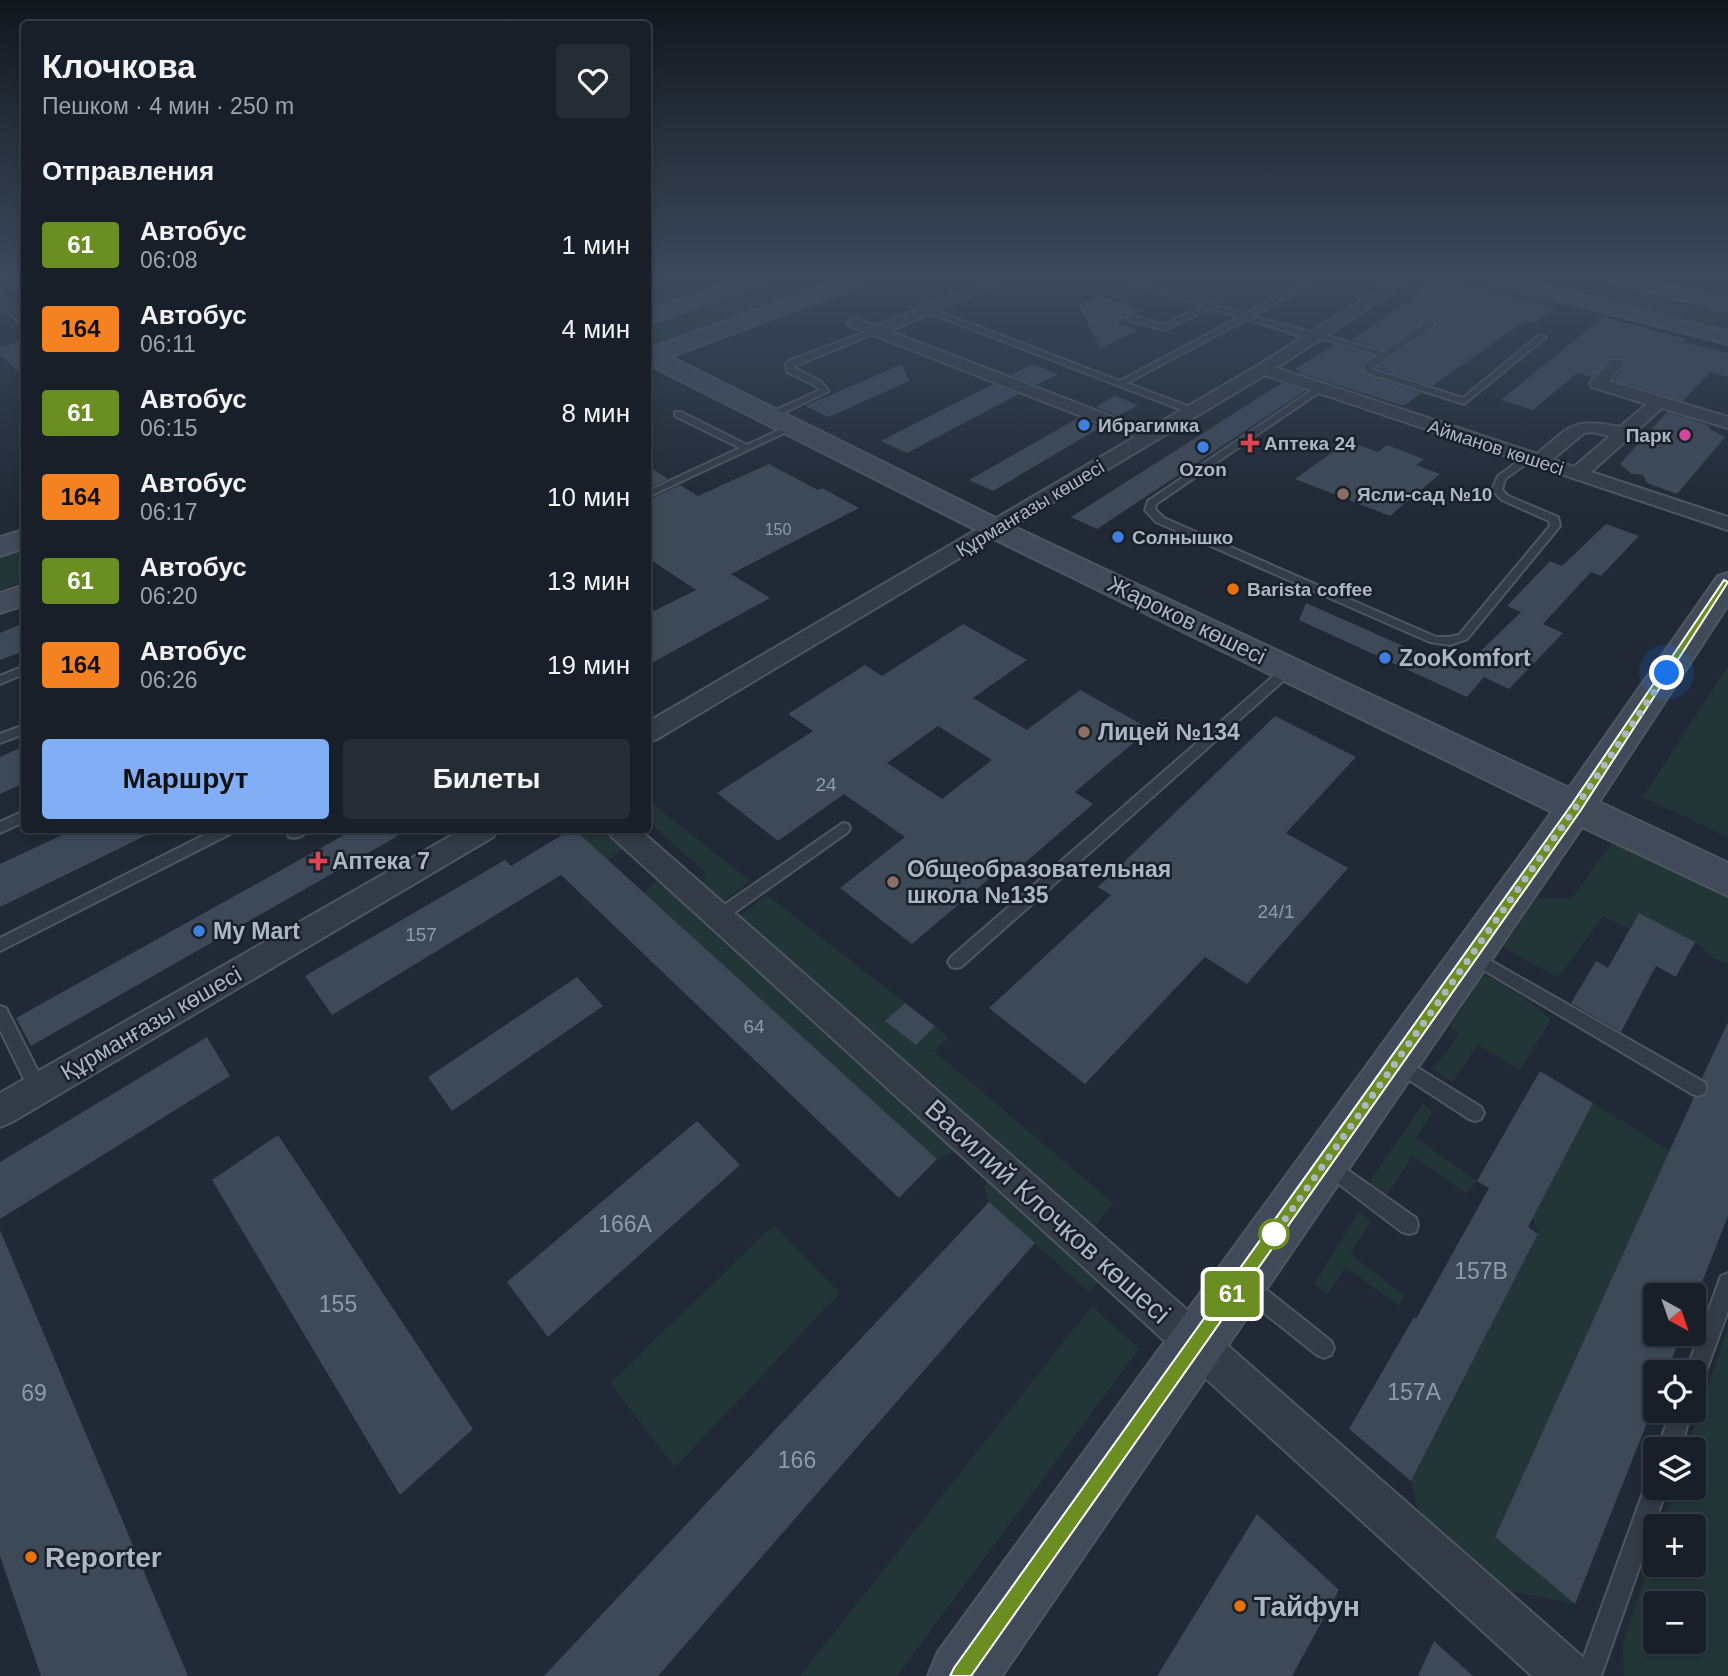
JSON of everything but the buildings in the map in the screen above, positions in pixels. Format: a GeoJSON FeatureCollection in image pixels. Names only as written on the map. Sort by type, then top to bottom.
{"type":"FeatureCollection","features":[{"type":"Feature","properties":{"kind":"street"},"geometry":{"type":"LineString","coordinates":[[939,355],[1150,437]]}},
{"type":"Feature","properties":{"kind":"street","name":"Құрманғазы көшесі"},"geometry":{"type":"LineString","coordinates":[[651,731],[1285,355]]}},
{"type":"Feature","properties":{"kind":"street","name":"Жароков көшесі"},"geometry":{"type":"LineString","coordinates":[[651,358],[996,529],[1728,881]]}},
{"type":"Feature","properties":{"kind":"street"},"geometry":{"type":"LineString","coordinates":[[1616,363],[1598,383],[1728,423]]}},
{"type":"Feature","properties":{"kind":"street","name":"Айманов көшесі"},"geometry":{"type":"LineString","coordinates":[[1264,369],[1728,524]]}},
{"type":"Feature","properties":{"kind":"street"},"geometry":{"type":"LineString","coordinates":[[1577,474],[1659,402]]}},
{"type":"Feature","properties":{"kind":"street"},"geometry":{"type":"LineString","coordinates":[[1534,460],[1579,428],[1592,427],[1624,433]]}},
{"type":"Feature","properties":{"kind":"street"},"geometry":{"type":"LineString","coordinates":[[0,547],[21,539]]}},
{"type":"Feature","properties":{"kind":"street"},"geometry":{"type":"LineString","coordinates":[[962,1676],[1576,807],[1728,582]]}},
{"type":"Feature","properties":{"kind":"street"},"geometry":{"type":"LineString","coordinates":[[0,604],[21,595]]}},
{"type":"Feature","properties":{"kind":"street","name":"Құрманғазы көшесі"},"geometry":{"type":"LineString","coordinates":[[0,1111],[477,833]]}},
{"type":"Feature","properties":{"kind":"street","name":"Василий Клочков көшесі"},"geometry":{"type":"LineString","coordinates":[[625,833],[1568,1676]]}},
{"type":"Feature","properties":{"kind":"lane"},"geometry":{"type":"LineString","coordinates":[[770,416],[825,391],[824,387],[790,370],[789,366],[794,362],[812,355]]}},
{"type":"Feature","properties":{"kind":"lane"},"geometry":{"type":"LineString","coordinates":[[1045,355],[1192,411]]}},
{"type":"Feature","properties":{"kind":"lane"},"geometry":{"type":"LineString","coordinates":[[1120,384],[1174,355]]}},
{"type":"Feature","properties":{"kind":"lane"},"geometry":{"type":"LineString","coordinates":[[1385,355],[1367,366],[1367,370],[1464,401],[1520,355]]}},
{"type":"Feature","properties":{"kind":"lane"},"geometry":{"type":"LineString","coordinates":[[1321,388],[1151,503],[1150,510],[1160,520],[1434,640],[1450,641],[1463,637],[1555,526],[1554,519],[1505,498],[1497,490],[1501,478],[1534,460]]}},
{"type":"Feature","properties":{"kind":"lane"},"geometry":{"type":"LineString","coordinates":[[678,414],[747,448]]}},
{"type":"Feature","properties":{"kind":"lane"},"geometry":{"type":"LineString","coordinates":[[651,493],[793,428]]}},
{"type":"Feature","properties":{"kind":"lane"},"geometry":{"type":"LineString","coordinates":[[956,962],[1289,669]]}},
{"type":"Feature","properties":{"kind":"lane"},"geometry":{"type":"LineString","coordinates":[[0,680],[21,671]]}},
{"type":"Feature","properties":{"kind":"lane"},"geometry":{"type":"LineString","coordinates":[[1,737],[21,730]]}},
{"type":"Feature","properties":{"kind":"lane"},"geometry":{"type":"LineString","coordinates":[[0,828],[21,818]]}},
{"type":"Feature","properties":{"kind":"lane"},"geometry":{"type":"LineString","coordinates":[[719,916],[844,828]]}},
{"type":"Feature","properties":{"kind":"lane"},"geometry":{"type":"LineString","coordinates":[[0,945],[219,833]]}},
{"type":"Feature","properties":{"kind":"lane"},"geometry":{"type":"LineString","coordinates":[[1471,956],[1698,1088]]}},
{"type":"Feature","properties":{"kind":"lane"},"geometry":{"type":"LineString","coordinates":[[0,1013],[38,1089]]}},
{"type":"Feature","properties":{"kind":"lane"},"geometry":{"type":"LineString","coordinates":[[1396,1062],[1475,1113]]}},
{"type":"Feature","properties":{"kind":"lane"},"geometry":{"type":"LineString","coordinates":[[1325,1163],[1409,1224]]}},
{"type":"Feature","properties":{"kind":"lane"},"geometry":{"type":"LineString","coordinates":[[1241,1282],[1324,1348]]}},
{"type":"Feature","properties":{"kind":"lane"},"geometry":{"type":"LineString","coordinates":[[1700,1360],[1728,1283]]}},
{"type":"Feature","properties":{"kind":"lane"},"geometry":{"type":"LineString","coordinates":[[1589,1676],[1651,1500]]}},
{"type":"Feature","properties":{"kind":"shaded area"},"geometry":{"type":"Polygon","coordinates":[[[21,545],[21,582],[0,590],[0,553],[21,545]]]}},
{"type":"Feature","properties":{"kind":"shaded area"},"geometry":{"type":"Polygon","coordinates":[[[1728,666],[1728,837],[1643,797],[1728,666]]]}},
{"type":"Feature","properties":{"kind":"shaded area"},"geometry":{"type":"Polygon","coordinates":[[[651,802],[750,881],[720,904],[700,886],[706,873],[651,824],[651,802]]]}},
{"type":"Feature","properties":{"kind":"shaded area"},"geometry":{"type":"Polygon","coordinates":[[[578,833],[608,833],[625,848],[608,860],[578,833]]]}},
{"type":"Feature","properties":{"kind":"shaded area"},"geometry":{"type":"Polygon","coordinates":[[[1611,844],[1625,848],[1728,898],[1728,964],[1714,958],[1695,942],[1639,913],[1629,929],[1603,916],[1558,978],[1503,947],[1537,898],[1571,899],[1611,844]]]}},
{"type":"Feature","properties":{"kind":"shaded area"},"geometry":{"type":"Polygon","coordinates":[[[661,877],[965,1149],[937,1159],[644,892],[661,877]]]}},
{"type":"Feature","properties":{"kind":"shaded area"},"geometry":{"type":"Polygon","coordinates":[[[767,895],[905,1003],[885,1021],[916,1045],[935,1026],[948,1037],[934,1051],[1113,1203],[1088,1237],[735,920],[767,895]]]}},
{"type":"Feature","properties":{"kind":"shaded area"},"geometry":{"type":"Polygon","coordinates":[[[1484,974],[1516,992],[1551,1019],[1520,1070],[1478,1045],[1452,1082],[1433,1069],[1459,1034],[1450,1026],[1484,974]]]}},
{"type":"Feature","properties":{"kind":"shaded area"},"geometry":{"type":"Polygon","coordinates":[[[1593,1103],[1670,1151],[1495,1537],[1575,1604],[1501,1589],[1417,1509],[1411,1481],[1538,1235],[1533,1218],[1593,1103]]]}},
{"type":"Feature","properties":{"kind":"shaded area"},"geometry":{"type":"Polygon","coordinates":[[[1423,1104],[1433,1111],[1416,1138],[1477,1181],[1467,1194],[1412,1156],[1387,1195],[1369,1182],[1423,1104]]]}},
{"type":"Feature","properties":{"kind":"shaded area"},"geometry":{"type":"Polygon","coordinates":[[[993,1172],[1105,1273],[1090,1293],[989,1202],[984,1188],[993,1172]]]}},
{"type":"Feature","properties":{"kind":"shaded area"},"geometry":{"type":"Polygon","coordinates":[[[1359,1212],[1371,1221],[1350,1254],[1405,1296],[1399,1306],[1346,1267],[1328,1294],[1314,1284],[1359,1212]]]}},
{"type":"Feature","properties":{"kind":"shaded area"},"geometry":{"type":"Polygon","coordinates":[[[774,1225],[840,1293],[675,1467],[610,1383],[774,1225]]]}},
{"type":"Feature","properties":{"kind":"shaded area"},"geometry":{"type":"Polygon","coordinates":[[[1092,1306],[1139,1349],[897,1676],[800,1676],[1092,1306]]]}},
{"type":"Feature","properties":{"kind":"shaded area"},"geometry":{"type":"Polygon","coordinates":[[[1728,1327],[1728,1676],[1624,1676],[1623,1644],[1645,1577],[1706,1577],[1706,1514],[1666,1514],[1671,1500],[1706,1500],[1706,1437],[1691,1437],[1696,1423],[1706,1423],[1706,1392],[1728,1327]]]}},
{"type":"Feature","properties":{"kind":"bus line","name":"61"},"geometry":{"type":"LineString","coordinates":[[962,1676],[1576,807],[1728,582]]}},
{"type":"Feature","properties":{"kind":"place","name":"Ибрагимка"},"geometry":{"type":"Point","coordinates":[1084,425]}},
{"type":"Feature","properties":{"kind":"place","name":"Парк"},"geometry":{"type":"Point","coordinates":[1685,435]}},
{"type":"Feature","properties":{"kind":"place","name":"Аптека 24"},"geometry":{"type":"Point","coordinates":[1250,443]}},
{"type":"Feature","properties":{"kind":"place","name":"Ozon"},"geometry":{"type":"Point","coordinates":[1203,447]}},
{"type":"Feature","properties":{"kind":"place","name":"Ясли-сад №10"},"geometry":{"type":"Point","coordinates":[1343,494]}},
{"type":"Feature","properties":{"kind":"place","name":"Солнышко"},"geometry":{"type":"Point","coordinates":[1118,537]}},
{"type":"Feature","properties":{"kind":"place","name":"Barista coffee"},"geometry":{"type":"Point","coordinates":[1233,589]}},
{"type":"Feature","properties":{"kind":"place","name":"ZooKomfort"},"geometry":{"type":"Point","coordinates":[1385,658]}},
{"type":"Feature","properties":{"kind":"place","name":"Лицей №134"},"geometry":{"type":"Point","coordinates":[1084,732]}},
{"type":"Feature","properties":{"kind":"place","name":"Аптека 7"},"geometry":{"type":"Point","coordinates":[318,861]}},
{"type":"Feature","properties":{"kind":"place","name":"Общеобразовательная школа №135"},"geometry":{"type":"Point","coordinates":[893,882]}},
{"type":"Feature","properties":{"kind":"place","name":"My Mart"},"geometry":{"type":"Point","coordinates":[199,931]}},
{"type":"Feature","properties":{"kind":"place","name":"Reporter"},"geometry":{"type":"Point","coordinates":[31,1557]}},
{"type":"Feature","properties":{"kind":"place","name":"Тайфун"},"geometry":{"type":"Point","coordinates":[1240,1606]}},
{"type":"Feature","properties":{"kind":"route"},"geometry":{"type":"LineString","coordinates":[[1274,1234],[1269,1242],[1576,807],[1667,673]]}}]}
